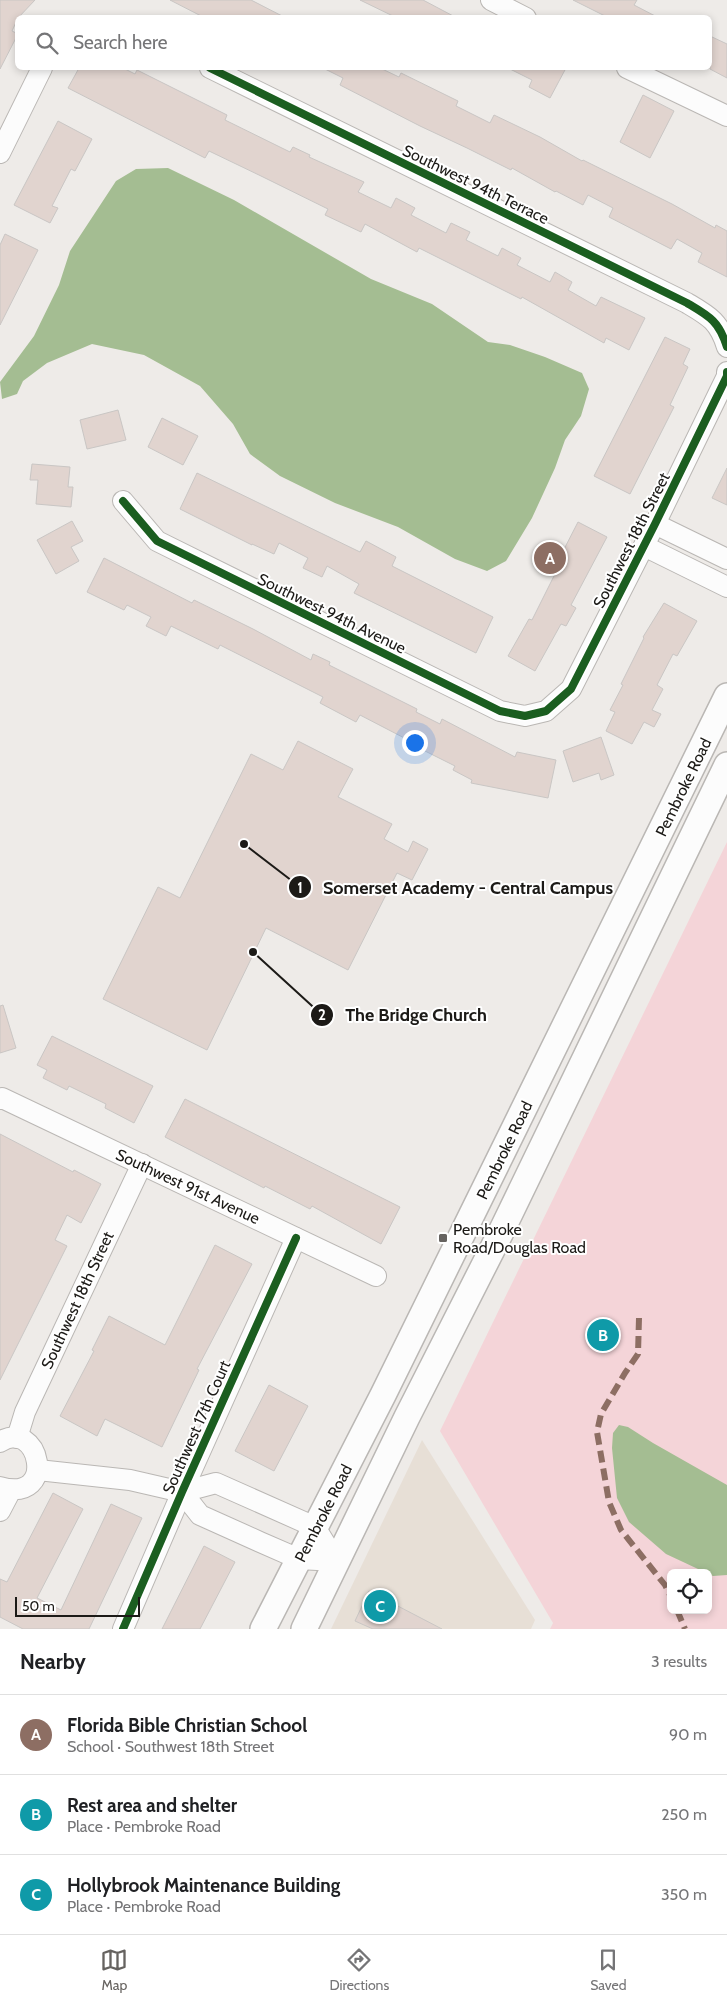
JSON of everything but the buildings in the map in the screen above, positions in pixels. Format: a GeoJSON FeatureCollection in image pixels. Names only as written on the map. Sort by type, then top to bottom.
{"type":"FeatureCollection","features":[{"type":"Feature","properties":{"kind":"main road","name":"Pembroke Road"},"geometry":{"type":"LineString","coordinates":[[263,1629],[383,1395],[727,696]]}},
{"type":"Feature","properties":{"kind":"main road","name":"Pembroke Road"},"geometry":{"type":"LineString","coordinates":[[304,1629],[501,1232],[727,765]]}},
{"type":"Feature","properties":{"kind":"main road"},"geometry":{"type":"LineString","coordinates":[[514,1130],[543,1143]]}},
{"type":"Feature","properties":{"kind":"street"},"geometry":{"type":"LineString","coordinates":[[491,0],[520,15]]}},
{"type":"Feature","properties":{"kind":"street"},"geometry":{"type":"LineString","coordinates":[[0,153],[41,70]]}},
{"type":"Feature","properties":{"kind":"street","name":"Southwest 94th Terrace"},"geometry":{"type":"LineString","coordinates":[[214,70],[687,303],[710,316],[725,340]]}},
{"type":"Feature","properties":{"kind":"street"},"geometry":{"type":"LineString","coordinates":[[631,70],[727,116]]}},
{"type":"Feature","properties":{"kind":"street","name":"Southwest 18th Street"},"geometry":{"type":"LineString","coordinates":[[546,711],[571,689],[656,524],[727,372]]}},
{"type":"Feature","properties":{"kind":"street","name":"Southwest 94th Avenue"},"geometry":{"type":"LineString","coordinates":[[122,501],[158,541],[500,711],[525,716],[546,711]]}},
{"type":"Feature","properties":{"kind":"street"},"geometry":{"type":"LineString","coordinates":[[656,524],[727,559]]}},
{"type":"Feature","properties":{"kind":"street"},"geometry":{"type":"LineString","coordinates":[[644,546],[727,587]]}},
{"type":"Feature","properties":{"kind":"street","name":"Southwest 91st Avenue"},"geometry":{"type":"LineString","coordinates":[[0,1099],[2,1098],[376,1276]]}},
{"type":"Feature","properties":{"kind":"street","name":"Southwest 18th Street"},"geometry":{"type":"LineString","coordinates":[[9,1440],[25,1412],[142,1164]]}},
{"type":"Feature","properties":{"kind":"street","name":"Southwest 17th Court"},"geometry":{"type":"LineString","coordinates":[[123,1629],[296,1238]]}},
{"type":"Feature","properties":{"kind":"street"},"geometry":{"type":"LineString","coordinates":[[0,1511],[6,1489],[20,1489],[29,1484],[38,1470],[38,1456],[32,1448],[25,1441],[9,1440]]}},
{"type":"Feature","properties":{"kind":"street"},"geometry":{"type":"LineString","coordinates":[[38,1470],[130,1480],[182,1492],[216,1483],[315,1527],[336,1562]]}},
{"type":"Feature","properties":{"kind":"street"},"geometry":{"type":"LineString","coordinates":[[182,1492],[200,1515],[299,1559],[336,1562]]}},
{"type":"Feature","properties":{"kind":"shaded area"},"geometry":{"type":"Polygon","coordinates":[[[168,168],[234,200],[371,279],[432,304],[488,342],[510,345],[545,357],[582,373],[589,389],[581,416],[565,440],[555,468],[532,518],[506,561],[487,571],[455,559],[398,527],[335,503],[280,476],[250,454],[233,424],[200,386],[144,355],[92,344],[47,363],[23,381],[17,394],[2,399],[0,382],[34,336],[59,285],[70,251],[116,181],[136,169],[168,168]]]}},
{"type":"Feature","properties":{"kind":"shaded area"},"geometry":{"type":"Polygon","coordinates":[[[727,842],[727,1629],[550,1629],[553,1623],[440,1431],[727,842]]]}},
{"type":"Feature","properties":{"kind":"shaded area"},"geometry":{"type":"Polygon","coordinates":[[[619,1425],[628,1427],[727,1485],[727,1575],[713,1576],[712,1569],[698,1569],[666,1554],[629,1522],[617,1498],[612,1448],[613,1433],[619,1425]]]}},
{"type":"Feature","properties":{"kind":"shaded area"},"geometry":{"type":"Polygon","coordinates":[[[422,1440],[535,1620],[531,1629],[331,1629],[422,1440]]]}},
{"type":"Feature","properties":{"kind":"marked path"},"geometry":{"type":"LineString","coordinates":[[639,1318],[638,1354],[601,1414],[597,1432],[609,1502],[621,1530],[667,1589]]}},
{"type":"Feature","properties":{"kind":"marked path"},"geometry":{"type":"LineString","coordinates":[[679,1614],[685,1629]]}},
{"type":"Feature","properties":{"kind":"cycle path"},"geometry":{"type":"LineString","coordinates":[[214,70],[687,303],[717,325],[727,347]]}},
{"type":"Feature","properties":{"kind":"cycle path"},"geometry":{"type":"LineString","coordinates":[[123,501],[157,541],[500,711],[525,716],[546,711],[571,689],[655,524],[727,376],[727,372]]}},
{"type":"Feature","properties":{"kind":"cycle path"},"geometry":{"type":"LineString","coordinates":[[123,1629],[296,1238]]}},
{"type":"Feature","properties":{"kind":"place","name":"Florida Bible Christian School"},"geometry":{"type":"Point","coordinates":[550,558]}},
{"type":"Feature","properties":{"kind":"place","name":"Somerset Academy - Central Campus"},"geometry":{"type":"Point","coordinates":[244,844]}},
{"type":"Feature","properties":{"kind":"place","name":"The Bridge Church"},"geometry":{"type":"Point","coordinates":[253,952]}},
{"type":"Feature","properties":{"kind":"place","name":"Pembroke Road/Douglas Road"},"geometry":{"type":"Point","coordinates":[443,1238]}},
{"type":"Feature","properties":{"kind":"place","name":"Rest area and shelter"},"geometry":{"type":"Point","coordinates":[603,1335]}},
{"type":"Feature","properties":{"kind":"place","name":"Hollybrook Maintenance Building"},"geometry":{"type":"Point","coordinates":[380,1606]}}]}
